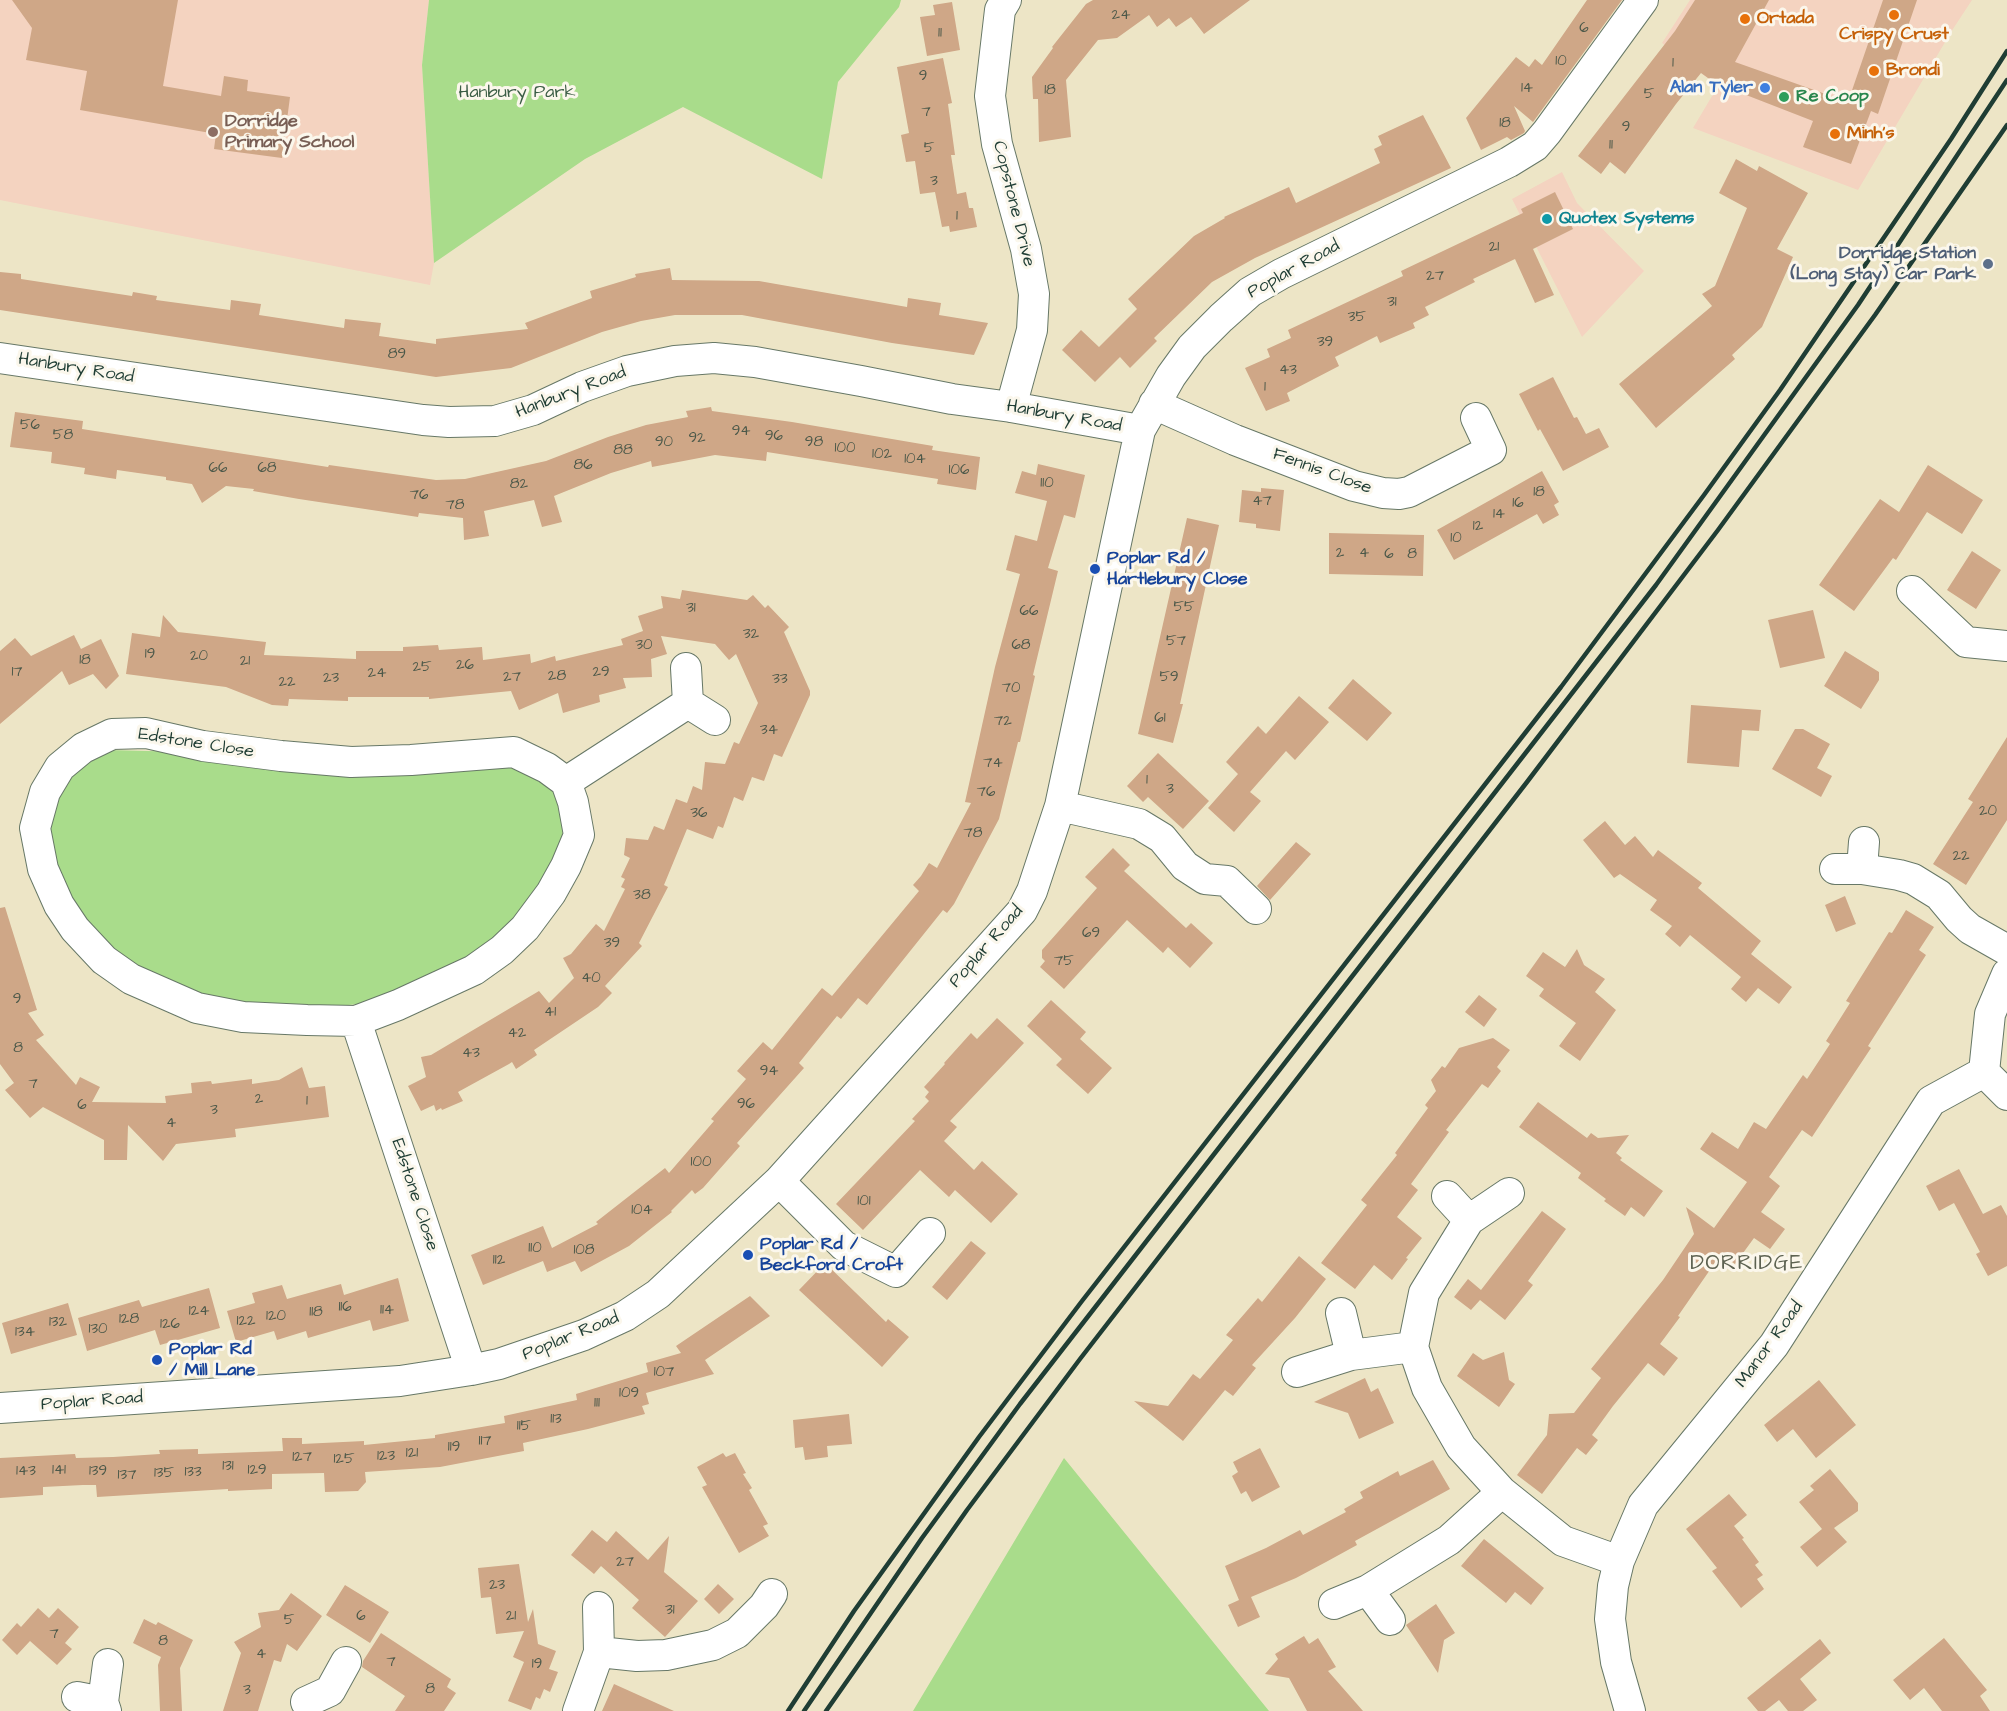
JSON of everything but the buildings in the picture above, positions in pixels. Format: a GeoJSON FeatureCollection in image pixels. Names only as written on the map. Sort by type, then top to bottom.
{"type":"FeatureCollection","features":[{"type":"Feature","properties":{"kind":"street","name":"Copstone Drive"},"geometry":{"type":"LineString","coordinates":[[1006,0],[1000,10],[990,96],[997,144],[1026,249],[1034,294],[1032,330],[1011,407]]}},
{"type":"Feature","properties":{"kind":"street","name":"Poplar Road"},"geometry":{"type":"LineString","coordinates":[[0,1408],[400,1381],[471,1370],[499,1364],[585,1335],[625,1316],[658,1294],[779,1181],[1022,911],[1032,891],[1060,806],[1140,430],[1171,376],[1192,347],[1250,292],[1281,274],[1509,162],[1535,146],[1643,0]]}},
{"type":"Feature","properties":{"kind":"street","name":"Hanbury Road"},"geometry":{"type":"LineString","coordinates":[[0,358],[183,386],[449,422],[503,419],[533,410],[582,387],[627,371],[675,361],[714,358],[755,362],[952,399],[1140,430]]}},
{"type":"Feature","properties":{"kind":"street","name":"Fennis Close"},"geometry":{"type":"LineString","coordinates":[[1154,404],[1235,440],[1354,486],[1383,493],[1399,494],[1410,492],[1491,450],[1476,418]]}},
{"type":"Feature","properties":{"kind":"street"},"geometry":{"type":"LineString","coordinates":[[1912,591],[1966,642],[2007,646]]}},
{"type":"Feature","properties":{"kind":"street"},"geometry":{"type":"LineString","coordinates":[[686,668],[688,703]]}},
{"type":"Feature","properties":{"kind":"street"},"geometry":{"type":"LineString","coordinates":[[688,703],[715,720]]}},
{"type":"Feature","properties":{"kind":"street"},"geometry":{"type":"LineString","coordinates":[[566,782],[688,703]]}},
{"type":"Feature","properties":{"kind":"street","name":"Edstone Close"},"geometry":{"type":"LineString","coordinates":[[146,733],[214,747],[351,762],[514,752],[547,768],[566,782],[573,802],[579,835],[551,893],[525,928],[502,950],[474,970],[398,1005],[356,1021],[243,1017],[197,1008],[131,979],[104,960],[75,929],[59,905],[43,869],[35,828],[45,792],[60,767],[83,748],[112,734],[146,733]]}},
{"type":"Feature","properties":{"kind":"street"},"geometry":{"type":"LineString","coordinates":[[1060,806],[1139,824],[1162,838],[1185,866],[1204,879],[1227,881],[1256,909]]}},
{"type":"Feature","properties":{"kind":"street"},"geometry":{"type":"LineString","coordinates":[[1854,860],[1913,879],[1926,886],[1939,895],[1970,929],[2007,950]]}},
{"type":"Feature","properties":{"kind":"street"},"geometry":{"type":"LineString","coordinates":[[2007,974],[1990,1014],[1983,1072],[2007,1095]]}},
{"type":"Feature","properties":{"kind":"street","name":"Edstone Close"},"geometry":{"type":"LineString","coordinates":[[356,1021],[471,1370]]}},
{"type":"Feature","properties":{"kind":"street","name":"Manor Road"},"geometry":{"type":"LineString","coordinates":[[1630,1711],[1616,1662],[1610,1618],[1613,1586],[1620,1561],[1643,1505],[1774,1345],[1931,1101],[1983,1072]]}},
{"type":"Feature","properties":{"kind":"street"},"geometry":{"type":"LineString","coordinates":[[779,1181],[844,1246],[896,1272],[930,1233]]}},
{"type":"Feature","properties":{"kind":"street"},"geometry":{"type":"LineString","coordinates":[[1509,1193],[1469,1220],[1424,1293],[1413,1347],[1427,1388],[1461,1448],[1502,1492],[1563,1540],[1620,1561]]}},
{"type":"Feature","properties":{"kind":"street"},"geometry":{"type":"LineString","coordinates":[[1447,1196],[1469,1220]]}},
{"type":"Feature","properties":{"kind":"street"},"geometry":{"type":"LineString","coordinates":[[1341,1313],[1351,1355]]}},
{"type":"Feature","properties":{"kind":"street"},"geometry":{"type":"LineString","coordinates":[[1297,1372],[1351,1355],[1413,1347]]}},
{"type":"Feature","properties":{"kind":"street"},"geometry":{"type":"LineString","coordinates":[[1334,1604],[1368,1590],[1449,1540],[1502,1492]]}},
{"type":"Feature","properties":{"kind":"street"},"geometry":{"type":"LineString","coordinates":[[1368,1590],[1390,1620]]}},
{"type":"Feature","properties":{"kind":"street"},"geometry":{"type":"LineString","coordinates":[[599,1652],[666,1656],[713,1645],[738,1633],[764,1606],[772,1594]]}},
{"type":"Feature","properties":{"kind":"street"},"geometry":{"type":"LineString","coordinates":[[578,1711],[599,1652],[598,1607]]}},
{"type":"Feature","properties":{"kind":"street"},"geometry":{"type":"LineString","coordinates":[[325,1702],[346,1662]]}},
{"type":"Feature","properties":{"kind":"street"},"geometry":{"type":"LineString","coordinates":[[95,1703],[108,1664]]}},
{"type":"Feature","properties":{"kind":"shaded area","name":"Dorridge Primary School"},"geometry":{"type":"Polygon","coordinates":[[[0,0],[429,0],[422,65],[434,263],[430,285],[0,200],[0,0]]]}},
{"type":"Feature","properties":{"kind":"shaded area"},"geometry":{"type":"Polygon","coordinates":[[[1690,0],[1972,0],[1858,190],[1693,128],[1718,86],[1662,43],[1690,0]]]}},
{"type":"Feature","properties":{"kind":"shaded area"},"geometry":{"type":"Polygon","coordinates":[[[1562,172],[1577,203],[1644,271],[1582,337],[1512,199],[1562,172]]]}},
{"type":"Feature","properties":{"kind":"green space","name":"Hanbury Park"},"geometry":{"type":"Polygon","coordinates":[[[429,0],[901,0],[899,7],[838,82],[822,179],[683,107],[585,159],[434,263],[422,65],[429,0]]]}},
{"type":"Feature","properties":{"kind":"green space"},"geometry":{"type":"Polygon","coordinates":[[[108,750],[505,760],[555,789],[564,814],[562,843],[535,892],[497,937],[449,972],[375,1002],[322,1008],[235,1005],[169,984],[117,952],[79,917],[49,846],[49,805],[70,776],[108,750]]]}},
{"type":"Feature","properties":{"kind":"green space"},"geometry":{"type":"Polygon","coordinates":[[[1064,1458],[1269,1711],[913,1711],[1064,1458]]]}},
{"type":"Feature","properties":{"kind":"railway"},"geometry":{"type":"LineString","coordinates":[[788,1711],[854,1611],[979,1437],[1082,1301],[1561,687],[1704,495],[1780,390],[1951,139],[2007,51]]}},
{"type":"Feature","properties":{"kind":"railway"},"geometry":{"type":"LineString","coordinates":[[804,1711],[922,1538],[1020,1404],[1656,585],[1858,305],[2007,80]]}},
{"type":"Feature","properties":{"kind":"railway"},"geometry":{"type":"LineString","coordinates":[[826,1711],[967,1510],[1080,1359],[1527,782],[1718,530],[1875,315],[2007,125]]}},
{"type":"Feature","properties":{"kind":"place","name":"Crispy Crust"},"geometry":{"type":"Point","coordinates":[1894,15]}},
{"type":"Feature","properties":{"kind":"place","name":"Ortada"},"geometry":{"type":"Point","coordinates":[1745,19]}},
{"type":"Feature","properties":{"kind":"place","name":"Brondi"},"geometry":{"type":"Point","coordinates":[1874,71]}},
{"type":"Feature","properties":{"kind":"place","name":"Alan Tyler"},"geometry":{"type":"Point","coordinates":[1765,88]}},
{"type":"Feature","properties":{"kind":"place","name":"Re Coop"},"geometry":{"type":"Point","coordinates":[1784,97]}},
{"type":"Feature","properties":{"kind":"place","name":"Dorridge Primary School"},"geometry":{"type":"Point","coordinates":[213,132]}},
{"type":"Feature","properties":{"kind":"place","name":"Minh's"},"geometry":{"type":"Point","coordinates":[1835,134]}},
{"type":"Feature","properties":{"kind":"place","name":"Quotex Systems"},"geometry":{"type":"Point","coordinates":[1547,219]}},
{"type":"Feature","properties":{"kind":"place","name":"Dorridge Station (Long Stay) Car Park"},"geometry":{"type":"Point","coordinates":[1988,264]}},
{"type":"Feature","properties":{"kind":"place","name":"Poplar Rd / Hartlebury Close"},"geometry":{"type":"Point","coordinates":[1095,569]}},
{"type":"Feature","properties":{"kind":"place","name":"Poplar Rd / Beckford Croft"},"geometry":{"type":"Point","coordinates":[748,1255]}},
{"type":"Feature","properties":{"kind":"place","name":"Poplar Rd / Mill Lane"},"geometry":{"type":"Point","coordinates":[157,1360]}},
{"type":"Feature","properties":{"kind":"district","name":"DORRIDGE"},"geometry":{"type":"Point","coordinates":[1747,1265]}}]}
